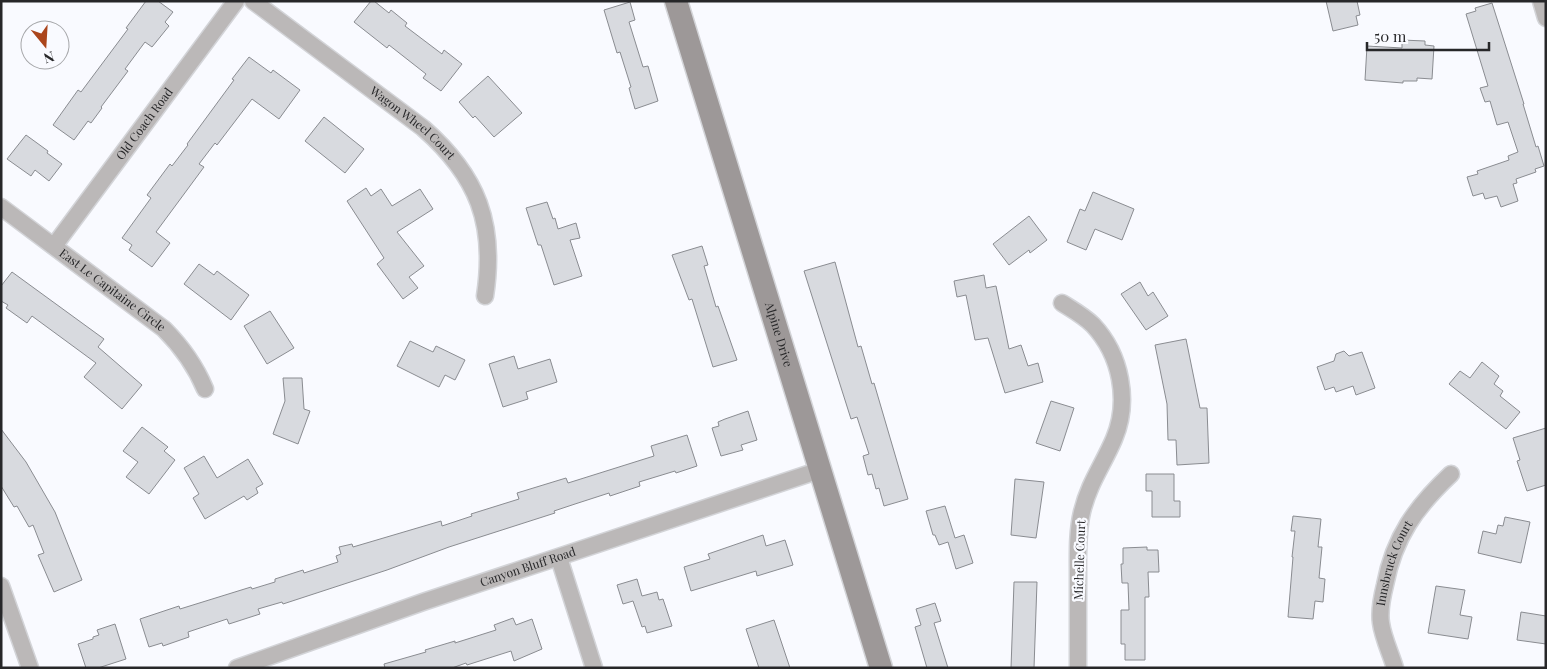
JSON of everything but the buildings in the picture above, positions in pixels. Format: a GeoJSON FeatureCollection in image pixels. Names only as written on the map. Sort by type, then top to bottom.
{"type":"FeatureCollection","features":[{"type":"Feature","properties":{"kind":"street","name":"Old Coach Road"},"geometry":{"type":"LineString","coordinates":[[54,246],[236,1]]}},
{"type":"Feature","properties":{"kind":"street","name":"Wagon Wheel Court"},"geometry":{"type":"LineString","coordinates":[[253,1],[423,128],[441,144],[458,164],[480,206],[486,227],[489,272],[486,296]]}},
{"type":"Feature","properties":{"kind":"street","name":"Alpine Drive"},"geometry":{"type":"LineString","coordinates":[[676,1],[881,668]]}},
{"type":"Feature","properties":{"kind":"street"},"geometry":{"type":"LineString","coordinates":[[1541,1],[1546,18]]}},
{"type":"Feature","properties":{"kind":"street","name":"East Le Capitaine Circle"},"geometry":{"type":"LineString","coordinates":[[1,207],[164,329],[182,348],[196,369],[205,389]]}},
{"type":"Feature","properties":{"kind":"street","name":"Michelle Court"},"geometry":{"type":"LineString","coordinates":[[1062,303],[1085,319],[1106,342],[1116,361],[1121,380],[1122,399],[1120,420],[1114,439],[1089,489],[1080,520],[1078,534],[1078,668]]}},
{"type":"Feature","properties":{"kind":"street","name":"Canyon Bluff Road"},"geometry":{"type":"LineString","coordinates":[[237,668],[424,602],[820,470]]}},
{"type":"Feature","properties":{"kind":"street","name":"Innsbruck Court"},"geometry":{"type":"LineString","coordinates":[[1395,668],[1381,623],[1382,597],[1388,570],[1397,543],[1413,515],[1429,495],[1451,474]]}},
{"type":"Feature","properties":{"kind":"street"},"geometry":{"type":"LineString","coordinates":[[559,558],[594,668]]}},
{"type":"Feature","properties":{"kind":"street"},"geometry":{"type":"LineString","coordinates":[[1,586],[30,668]]}}]}
